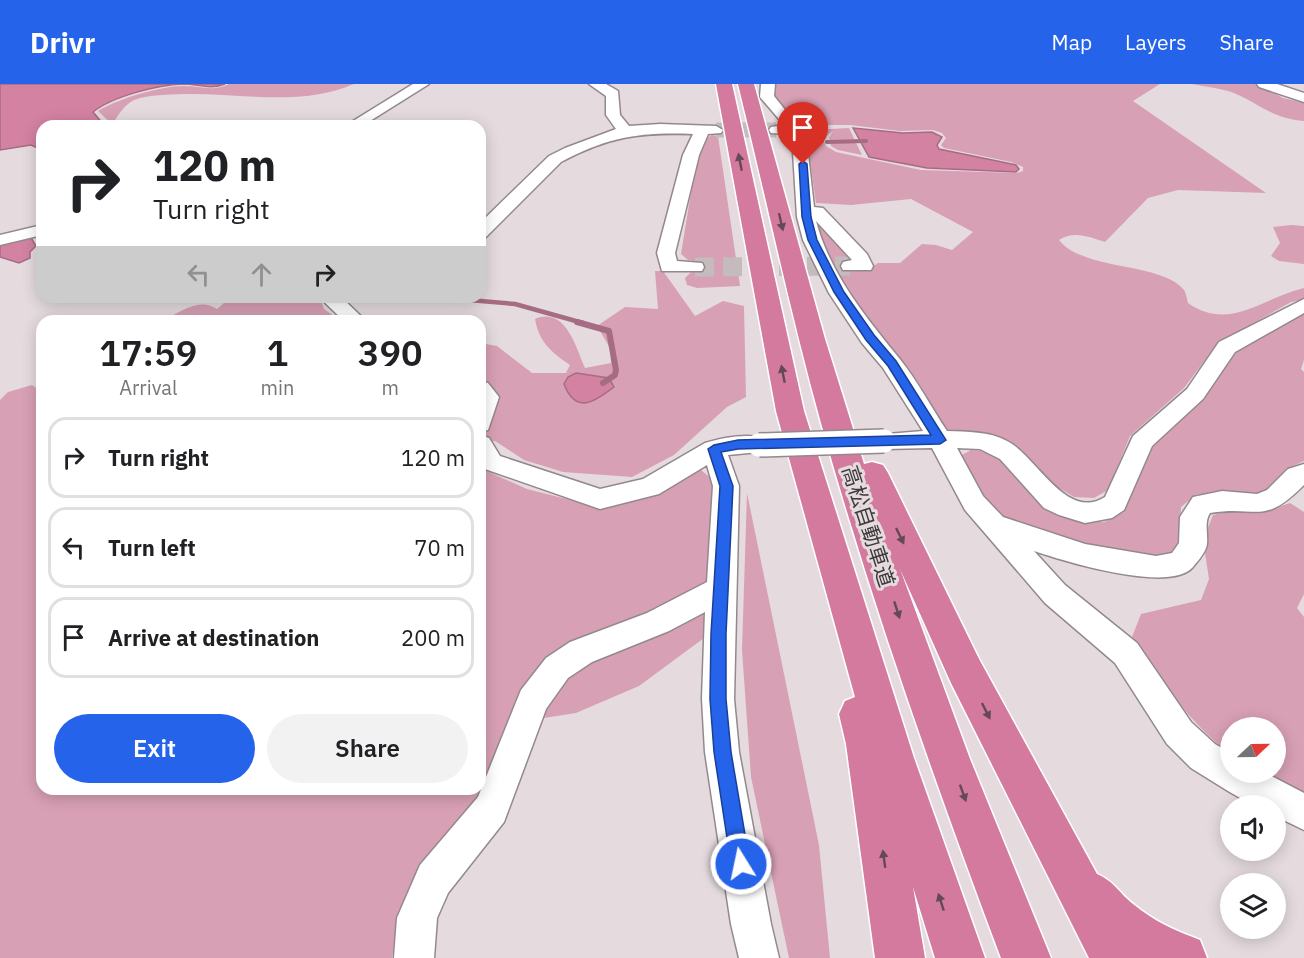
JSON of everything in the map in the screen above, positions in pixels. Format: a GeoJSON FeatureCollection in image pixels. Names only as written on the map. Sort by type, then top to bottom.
{"type":"FeatureCollection","features":[{"type":"Feature","properties":{"kind":"highway","name":"高松自動車道"},"geometry":{"type":"LineString","coordinates":[[724,84],[790,411],[893,758],[960,958]]}},
{"type":"Feature","properties":{"kind":"highway","name":"高松自動車道"},"geometry":{"type":"LineString","coordinates":[[746,84],[792,267],[836,424],[900,620],[1026,958]]}},
{"type":"Feature","properties":{"kind":"highway"},"geometry":{"type":"LineString","coordinates":[[792,267],[882,497],[965,671],[1115,958]]}},
{"type":"Feature","properties":{"kind":"highway"},"geometry":{"type":"LineString","coordinates":[[790,411],[798,477],[867,744],[900,958]]}},
{"type":"Feature","properties":{"kind":"highway"},"geometry":{"type":"LineString","coordinates":[[1054,842],[1088,891],[1114,920],[1149,946],[1182,958]]}},
{"type":"Feature","properties":{"kind":"street"},"geometry":{"type":"LineString","coordinates":[[362,120],[422,84]]}},
{"type":"Feature","properties":{"kind":"street"},"geometry":{"type":"LineString","coordinates":[[595,84],[612,94],[613,115],[625,131]]}},
{"type":"Feature","properties":{"kind":"street"},"geometry":{"type":"LineString","coordinates":[[768,84],[767,98],[786,130],[799,136],[806,211],[812,240],[839,292],[870,338],[892,364],[940,440],[965,490],[1055,594],[1126,653],[1179,733],[1203,756],[1239,779],[1304,812]]}},
{"type":"Feature","properties":{"kind":"street"},"geometry":{"type":"LineString","coordinates":[[1264,84],[1304,98]]}},
{"type":"Feature","properties":{"kind":"street"},"geometry":{"type":"LineString","coordinates":[[486,227],[555,159],[570,151],[625,131],[660,128],[709,130],[691,155],[666,253],[669,267],[695,267]]}},
{"type":"Feature","properties":{"kind":"street"},"geometry":{"type":"LineString","coordinates":[[806,211],[817,212],[860,258],[864,266],[849,266]]}},
{"type":"Feature","properties":{"kind":"street"},"geometry":{"type":"LineString","coordinates":[[0,240],[36,231]]}},
{"type":"Feature","properties":{"kind":"street"},"geometry":{"type":"LineString","coordinates":[[336,303],[349,315]]}},
{"type":"Feature","properties":{"kind":"street"},"geometry":{"type":"LineString","coordinates":[[486,454],[491,462],[600,499],[650,487],[714,449],[738,445],[980,441],[996,445],[1009,453],[1053,501],[1085,513],[1103,511],[1115,503],[1142,442],[1195,394],[1227,347],[1304,305]]}},
{"type":"Feature","properties":{"kind":"street"},"geometry":{"type":"LineString","coordinates":[[714,449],[726,486],[718,699],[722,752],[751,924],[759,958]]}},
{"type":"Feature","properties":{"kind":"street"},"geometry":{"type":"LineString","coordinates":[[993,525],[1085,555],[1156,568],[1181,562],[1193,546],[1193,518],[1202,504],[1222,501],[1259,504],[1276,497],[1297,476],[1304,473]]}},
{"type":"Feature","properties":{"kind":"street"},"geometry":{"type":"LineString","coordinates":[[414,958],[417,918],[434,879],[491,808],[533,701],[557,668],[581,652],[658,622],[721,589]]}},
{"type":"Feature","properties":{"kind":"shaded area"},"geometry":{"type":"Polygon","coordinates":[[[0,84],[183,84],[136,92],[112,101],[93,112],[100,120],[36,120],[36,147],[31,145],[0,150],[0,84]]]}},
{"type":"Feature","properties":{"kind":"shaded area"},"geometry":{"type":"Polygon","coordinates":[[[183,84],[225,84],[209,87],[183,84]]]}},
{"type":"Feature","properties":{"kind":"shaded area"},"geometry":{"type":"Polygon","coordinates":[[[229,84],[354,84],[334,91],[292,97],[159,95],[134,100],[121,111],[115,120],[108,120],[98,111],[127,98],[163,88],[229,84]]]}},
{"type":"Feature","properties":{"kind":"shaded area"},"geometry":{"type":"Polygon","coordinates":[[[772,84],[1160,84],[1133,101],[1266,193],[1178,190],[1148,198],[1105,242],[1076,235],[1059,240],[1070,250],[1086,257],[1141,270],[1173,281],[1184,290],[1188,303],[1203,311],[1232,314],[1304,288],[1304,300],[1291,302],[1218,343],[1184,388],[1130,436],[1108,490],[1094,498],[1074,497],[1051,483],[948,432],[918,382],[869,322],[836,271],[816,223],[821,222],[856,262],[849,262],[851,271],[869,269],[878,263],[900,263],[922,244],[952,250],[973,232],[911,199],[851,205],[816,203],[806,133],[811,130],[849,128],[862,155],[838,150],[831,146],[829,138],[833,131],[823,139],[826,146],[836,152],[921,170],[1017,173],[1023,171],[1023,167],[1011,162],[944,148],[941,145],[946,138],[942,133],[933,130],[900,131],[850,125],[798,125],[777,102],[772,91],[772,84]]]}},
{"type":"Feature","properties":{"kind":"shaded area"},"geometry":{"type":"Polygon","coordinates":[[[1192,84],[1258,84],[1283,98],[1304,103],[1304,121],[1275,114],[1229,91],[1192,84]]]}},
{"type":"Feature","properties":{"kind":"shaded area"},"geometry":{"type":"Polygon","coordinates":[[[853,128],[903,133],[932,132],[942,137],[937,145],[939,149],[1016,165],[1019,169],[1016,172],[927,168],[869,157],[853,128]]]}},
{"type":"Feature","properties":{"kind":"shaded area"},"geometry":{"type":"Polygon","coordinates":[[[712,135],[718,136],[740,286],[697,288],[687,285],[685,278],[691,272],[698,270],[700,262],[688,260],[681,254],[692,186],[703,140],[712,135]]]}},
{"type":"Feature","properties":{"kind":"shaded area"},"geometry":{"type":"Polygon","coordinates":[[[1304,226],[1304,264],[1279,261],[1271,256],[1280,243],[1273,227],[1304,226]]]}},
{"type":"Feature","properties":{"kind":"shaded area"},"geometry":{"type":"Polygon","coordinates":[[[30,236],[36,246],[30,252],[30,258],[19,263],[0,257],[0,242],[30,236]]]}},
{"type":"Feature","properties":{"kind":"shaded area"},"geometry":{"type":"Polygon","coordinates":[[[655,271],[663,271],[695,316],[723,301],[744,306],[746,397],[727,407],[674,455],[632,477],[563,472],[524,460],[495,441],[486,441],[486,344],[497,346],[532,373],[566,373],[570,365],[547,346],[539,334],[535,319],[555,318],[562,324],[573,340],[585,368],[611,363],[610,348],[597,326],[625,307],[658,309],[655,271]]]}},
{"type":"Feature","properties":{"kind":"shaded area"},"geometry":{"type":"Polygon","coordinates":[[[224,303],[322,303],[324,309],[332,315],[174,315],[196,305],[217,309],[224,303]]]}},
{"type":"Feature","properties":{"kind":"shaded area"},"geometry":{"type":"Polygon","coordinates":[[[1304,313],[1304,360],[1301,369],[1304,372],[1304,461],[1286,469],[1272,487],[1253,495],[1197,494],[1181,507],[1180,534],[1175,550],[1153,560],[1072,542],[1002,519],[972,485],[962,455],[971,450],[993,452],[1079,519],[1104,522],[1124,512],[1150,447],[1238,351],[1304,313]]]}},
{"type":"Feature","properties":{"kind":"shaded area"},"geometry":{"type":"Polygon","coordinates":[[[576,373],[609,378],[614,387],[593,401],[580,403],[574,400],[564,384],[568,377],[576,373]]]}},
{"type":"Feature","properties":{"kind":"shaded area"},"geometry":{"type":"Polygon","coordinates":[[[32,385],[36,388],[36,795],[482,795],[432,850],[395,938],[392,958],[0,958],[0,400],[8,392],[32,385]]]}},
{"type":"Feature","properties":{"kind":"shaded area"},"geometry":{"type":"Polygon","coordinates":[[[701,470],[712,479],[716,505],[704,638],[639,686],[576,713],[512,723],[486,785],[486,471],[527,489],[590,505],[682,472],[701,470]]]}},
{"type":"Feature","properties":{"kind":"shaded area"},"geometry":{"type":"Polygon","coordinates":[[[747,493],[819,845],[830,958],[789,958],[751,777],[742,650],[747,493]]]}},
{"type":"Feature","properties":{"kind":"shaded area"},"geometry":{"type":"Polygon","coordinates":[[[1290,503],[1304,512],[1304,594],[1297,608],[1304,617],[1304,794],[1277,783],[1286,783],[1286,717],[1220,717],[1220,745],[1188,714],[1132,637],[1141,614],[1201,600],[1209,579],[1203,540],[1213,515],[1230,511],[1260,513],[1290,503]]]}},
{"type":"Feature","properties":{"kind":"waterway"},"geometry":{"type":"LineString","coordinates":[[827,142],[866,141]]}},
{"type":"Feature","properties":{"kind":"waterway"},"geometry":{"type":"LineString","coordinates":[[486,301],[515,304],[583,323]]}},
{"type":"Feature","properties":{"kind":"waterway"},"geometry":{"type":"LineString","coordinates":[[577,322],[609,331],[616,370],[615,375],[603,383]]}},
{"type":"Feature","properties":{"kind":"tunnel"},"geometry":{"type":"LineString","coordinates":[[716,130],[776,130]]}},
{"type":"Feature","properties":{"kind":"tunnel"},"geometry":{"type":"LineString","coordinates":[[695,267],[850,266]]}},
{"type":"Feature","properties":{"kind":"route"},"geometry":{"type":"LineString","coordinates":[[741,864],[722,752],[718,699],[726,486],[714,449],[738,445],[940,440],[892,364],[870,338],[839,292],[812,240],[806,217],[803,164]]}}]}
